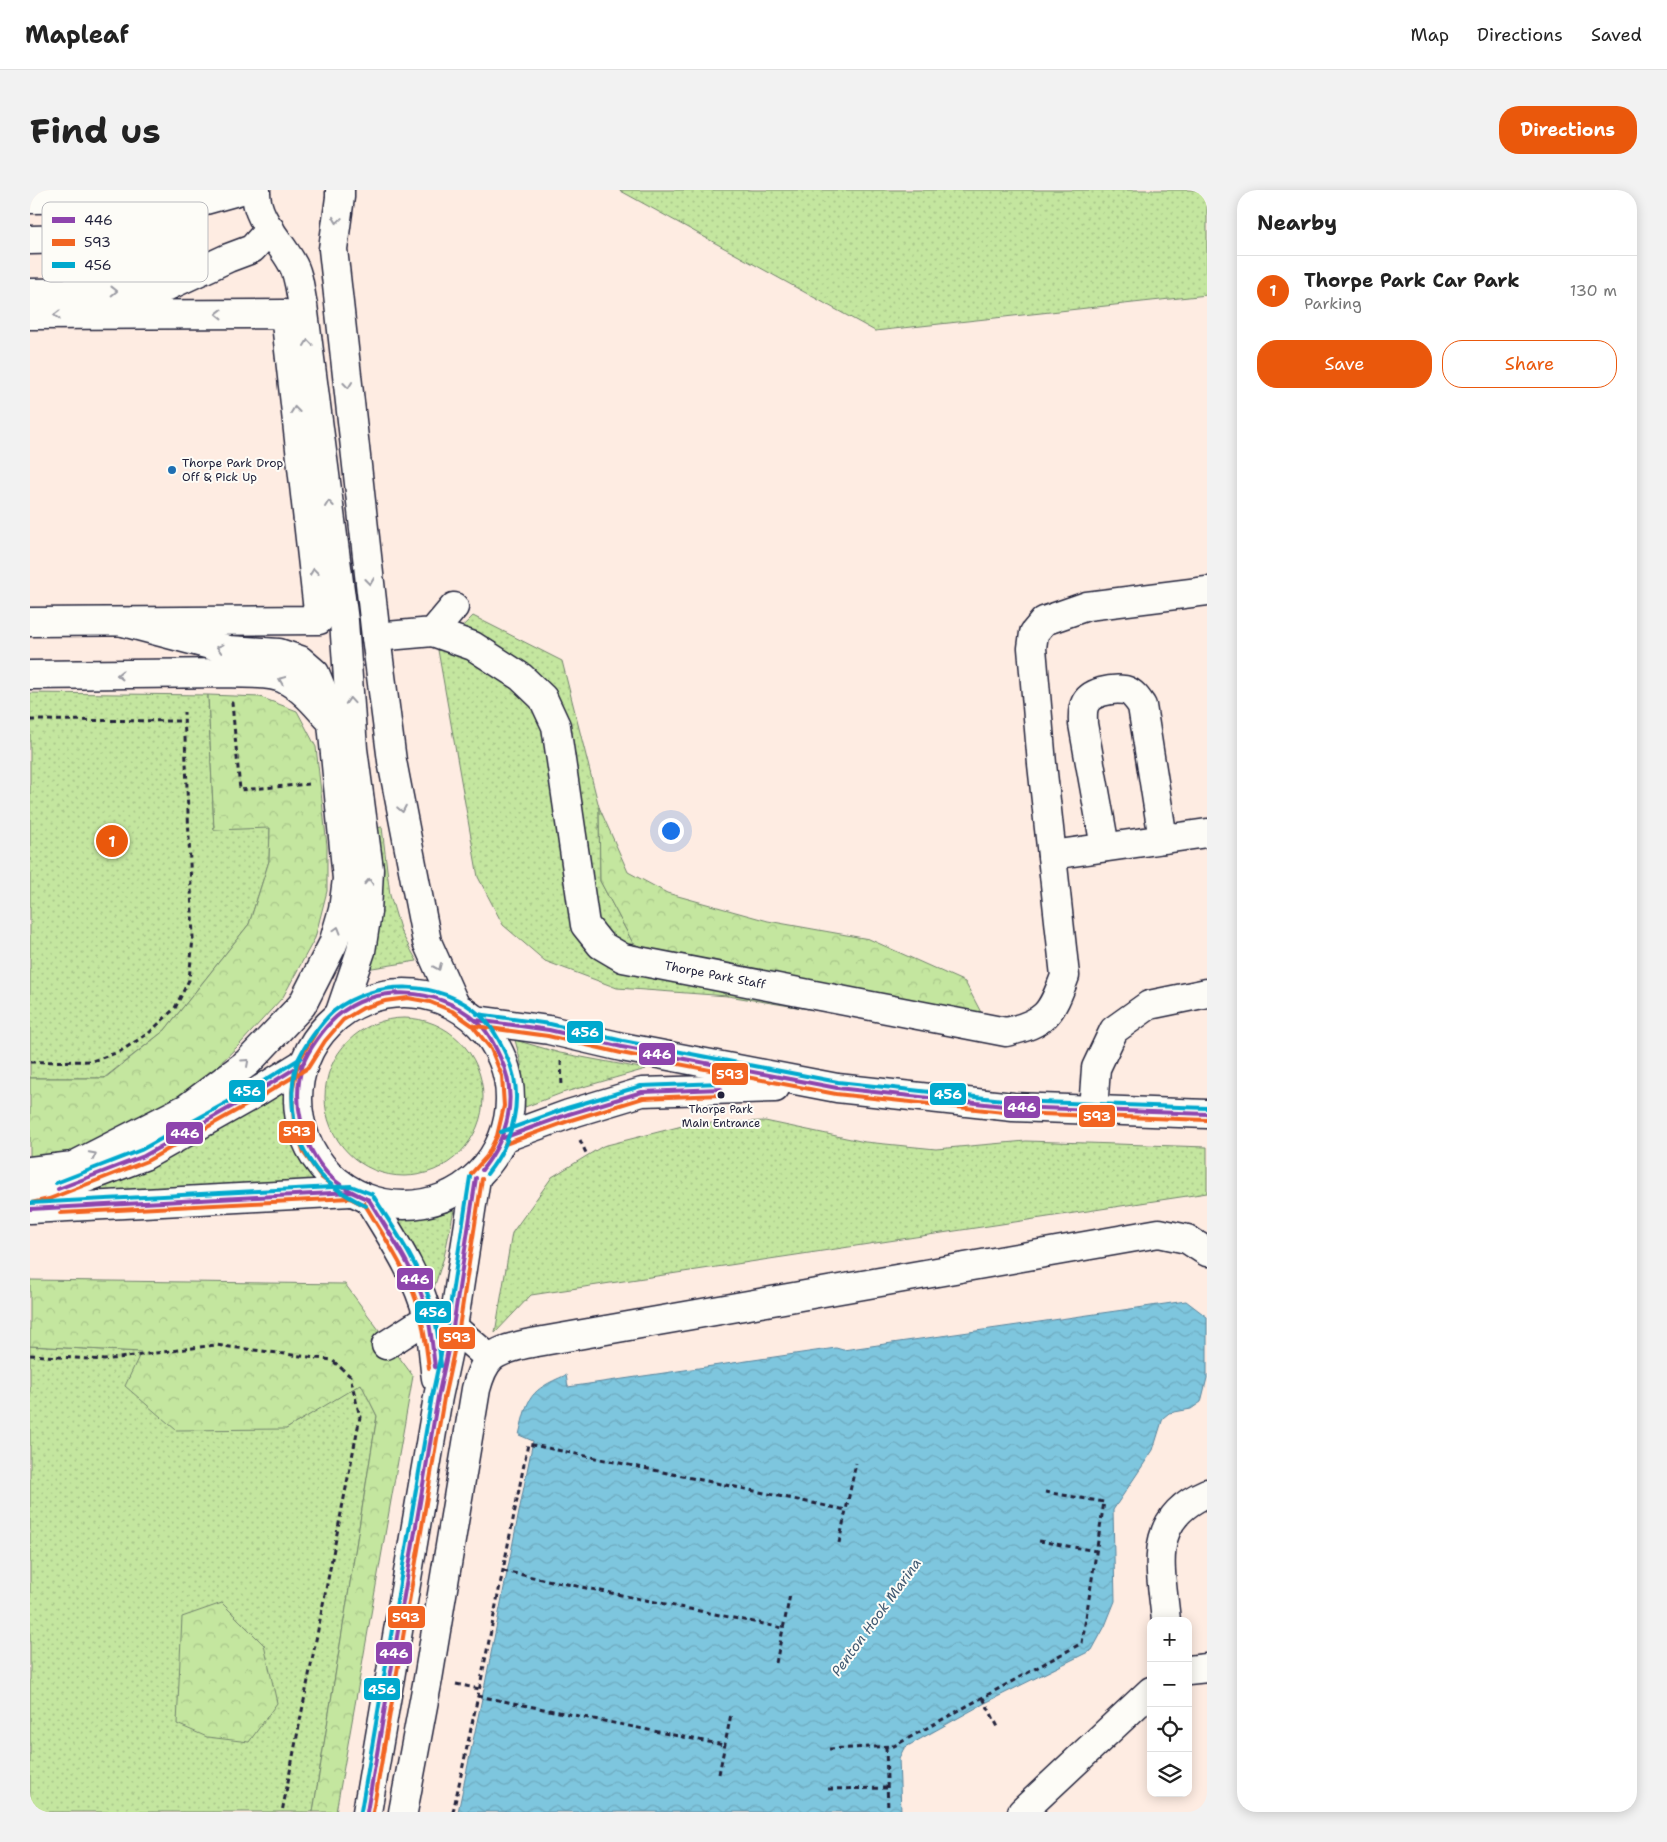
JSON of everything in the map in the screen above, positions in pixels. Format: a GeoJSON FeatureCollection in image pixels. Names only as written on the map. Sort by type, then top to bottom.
{"type":"FeatureCollection","features":[{"type":"Feature","properties":{"kind":"main road"},"geometry":{"type":"LineString","coordinates":[[157,202],[194,190]]}},
{"type":"Feature","properties":{"kind":"main road"},"geometry":{"type":"LineString","coordinates":[[198,202],[241,190]]}},
{"type":"Feature","properties":{"kind":"main road"},"geometry":{"type":"LineString","coordinates":[[256,190],[258,209],[294,264],[303,305],[344,621],[353,749],[369,869],[368,895],[361,951],[339,1014],[320,1037],[304,1063],[298,1092],[300,1122],[310,1150],[328,1174],[360,1196],[410,1267],[420,1292],[441,1323],[489,1358]]}},
{"type":"Feature","properties":{"kind":"main road"},"geometry":{"type":"LineString","coordinates":[[30,1209],[360,1196],[397,1206],[425,1204],[452,1194],[476,1178],[492,1160],[503,1138],[510,1107],[508,1075],[496,1046],[466,1013],[427,942],[392,761],[376,637],[333,249],[340,190]]}},
{"type":"Feature","properties":{"kind":"main road"},"geometry":{"type":"LineString","coordinates":[[30,199],[62,202]]}},
{"type":"Feature","properties":{"kind":"main road"},"geometry":{"type":"LineString","coordinates":[[208,267],[252,249],[270,229]]}},
{"type":"Feature","properties":{"kind":"main road"},"geometry":{"type":"LineString","coordinates":[[30,293],[157,290],[175,282]]}},
{"type":"Feature","properties":{"kind":"main road"},"geometry":{"type":"LineString","coordinates":[[30,315],[285,314],[319,620],[30,622]]}},
{"type":"Feature","properties":{"kind":"main road","name":"Thorpe Park Staff"},"geometry":{"type":"LineString","coordinates":[[434,632],[473,646],[521,677],[543,698],[556,726],[585,925],[601,945],[623,958],[1006,1032],[1027,1028],[1045,1018],[1056,999],[1065,976],[1032,648],[1034,633],[1044,621],[1087,606],[1207,591]]}},
{"type":"Feature","properties":{"kind":"main road"},"geometry":{"type":"LineString","coordinates":[[376,637],[434,632],[454,606]]}},
{"type":"Feature","properties":{"kind":"main road"},"geometry":{"type":"LineString","coordinates":[[30,1171],[73,1166],[187,1108],[246,1062],[302,1005],[333,944],[343,910],[347,879],[332,723],[325,697],[315,673],[300,660],[279,653],[228,650],[123,622]]}},
{"type":"Feature","properties":{"kind":"main road"},"geometry":{"type":"LineString","coordinates":[[30,675],[230,673],[260,674],[283,678],[311,698],[353,749]]}},
{"type":"Feature","properties":{"kind":"main road"},"geometry":{"type":"LineString","coordinates":[[1105,847],[1083,724],[1083,711],[1084,704],[1090,697],[1094,694],[1108,691],[1125,690],[1134,695],[1142,706],[1163,839]]}},
{"type":"Feature","properties":{"kind":"main road"},"geometry":{"type":"LineString","coordinates":[[1052,855],[1207,833]]}},
{"type":"Feature","properties":{"kind":"main road"},"geometry":{"type":"LineString","coordinates":[[339,1014],[360,1002],[384,994],[408,992],[432,996],[466,1013],[622,1047],[837,1088],[1013,1107],[1207,1114]]}},
{"type":"Feature","properties":{"kind":"main road"},"geometry":{"type":"LineString","coordinates":[[1092,1110],[1096,1068],[1114,1030],[1149,1005],[1207,993]]}},
{"type":"Feature","properties":{"kind":"main road"},"geometry":{"type":"LineString","coordinates":[[30,1198],[144,1156],[247,1098],[304,1063]]}},
{"type":"Feature","properties":{"kind":"main road"},"geometry":{"type":"LineString","coordinates":[[503,1138],[569,1114],[642,1092],[739,1088],[837,1088]]}},
{"type":"Feature","properties":{"kind":"main road"},"geometry":{"type":"LineString","coordinates":[[367,1812],[438,1397],[441,1323],[476,1178]]}},
{"type":"Feature","properties":{"kind":"main road"},"geometry":{"type":"LineString","coordinates":[[403,1812],[428,1679],[476,1389],[481,1371],[489,1358],[504,1349],[526,1344],[1159,1233],[1187,1239],[1207,1252]]}},
{"type":"Feature","properties":{"kind":"main road"},"geometry":{"type":"LineString","coordinates":[[386,1345],[441,1323]]}},
{"type":"Feature","properties":{"kind":"main road"},"geometry":{"type":"LineString","coordinates":[[1166,1617],[1160,1556],[1165,1532],[1176,1512],[1192,1499],[1207,1493]]}},
{"type":"Feature","properties":{"kind":"main road"},"geometry":{"type":"LineString","coordinates":[[1192,1670],[1207,1668]]}},
{"type":"Feature","properties":{"kind":"main road"},"geometry":{"type":"LineString","coordinates":[[1022,1812],[1147,1695]]}},
{"type":"Feature","properties":{"kind":"path"},"geometry":{"type":"LineString","coordinates":[[223,703],[232,703],[240,790],[315,783]]}},
{"type":"Feature","properties":{"kind":"path"},"geometry":{"type":"LineString","coordinates":[[30,1062],[92,1061],[119,1052],[149,1033],[175,1008],[189,980],[193,938],[184,712]]}},
{"type":"Feature","properties":{"kind":"path"},"geometry":{"type":"LineString","coordinates":[[30,720],[184,722]]}},
{"type":"Feature","properties":{"kind":"path"},"geometry":{"type":"LineString","coordinates":[[560,1053],[562,1093]]}},
{"type":"Feature","properties":{"kind":"path"},"geometry":{"type":"LineString","coordinates":[[30,1355],[104,1360],[215,1345],[332,1360],[350,1376],[360,1417],[282,1812]]}},
{"type":"Feature","properties":{"kind":"path"},"geometry":{"type":"LineString","coordinates":[[453,1812],[528,1444],[846,1510]]}},
{"type":"Feature","properties":{"kind":"path"},"geometry":{"type":"LineString","coordinates":[[839,1543],[856,1463]]}},
{"type":"Feature","properties":{"kind":"path"},"geometry":{"type":"LineString","coordinates":[[829,1748],[894,1746],[1082,1643],[1104,1502],[1044,1492]]}},
{"type":"Feature","properties":{"kind":"path"},"geometry":{"type":"LineString","coordinates":[[1039,1542],[1096,1552]]}},
{"type":"Feature","properties":{"kind":"path"},"geometry":{"type":"LineString","coordinates":[[503,1571],[783,1628]]}},
{"type":"Feature","properties":{"kind":"path"},"geometry":{"type":"LineString","coordinates":[[776,1663],[790,1595]]}},
{"type":"Feature","properties":{"kind":"path"},"geometry":{"type":"LineString","coordinates":[[478,1696],[724,1745]]}},
{"type":"Feature","properties":{"kind":"path"},"geometry":{"type":"LineString","coordinates":[[983,1698],[999,1729]]}},
{"type":"Feature","properties":{"kind":"path"},"geometry":{"type":"LineString","coordinates":[[719,1774],[731,1714]]}},
{"type":"Feature","properties":{"kind":"path"},"geometry":{"type":"LineString","coordinates":[[886,1747],[888,1812]]}},
{"type":"Feature","properties":{"kind":"path"},"geometry":{"type":"LineString","coordinates":[[828,1789],[887,1788]]}},
{"type":"Feature","properties":{"kind":"green space"},"geometry":{"type":"Polygon","coordinates":[[[619,190],[1207,190],[1207,295],[875,331],[619,190]]]}},
{"type":"Feature","properties":{"kind":"green space"},"geometry":{"type":"Polygon","coordinates":[[[473,616],[562,661],[599,807],[600,881],[633,943],[728,996],[617,988],[545,961],[503,925],[478,877],[438,650],[473,616]]]}},
{"type":"Feature","properties":{"kind":"green space"},"geometry":{"type":"Polygon","coordinates":[[[30,693],[208,695],[214,830],[270,827],[269,861],[249,924],[165,1030],[104,1078],[30,1078],[30,693]]]}},
{"type":"Feature","properties":{"kind":"green space"},"geometry":{"type":"Polygon","coordinates":[[[208,695],[260,697],[297,711],[316,747],[327,846],[327,891],[315,938],[283,997],[240,1044],[185,1098],[30,1171],[30,1078],[105,1078],[165,1030],[249,924],[269,861],[270,828],[214,830],[208,695]]]}},
{"type":"Feature","properties":{"kind":"green space"},"geometry":{"type":"Polygon","coordinates":[[[599,807],[628,872],[667,893],[768,921],[869,939],[965,982],[995,1039],[728,996],[633,943],[600,881],[599,807]]]}},
{"type":"Feature","properties":{"kind":"green space"},"geometry":{"type":"Polygon","coordinates":[[[382,827],[390,895],[401,932],[417,961],[366,969],[375,828],[382,827]]]}},
{"type":"Feature","properties":{"kind":"green space"},"geometry":{"type":"Polygon","coordinates":[[[412,1018],[427,1021],[441,1027],[460,1041],[470,1053],[480,1074],[483,1097],[480,1120],[470,1141],[460,1153],[448,1163],[427,1173],[412,1176],[396,1176],[381,1173],[360,1163],[338,1141],[326,1112],[325,1089],[328,1074],[338,1053],[360,1031],[389,1019],[412,1018]]]}},
{"type":"Feature","properties":{"kind":"green space"},"geometry":{"type":"Polygon","coordinates":[[[515,1040],[560,1053],[646,1069],[562,1093],[525,1107],[521,1063],[515,1040]]]}},
{"type":"Feature","properties":{"kind":"green space"},"geometry":{"type":"Polygon","coordinates":[[[284,1092],[287,1120],[299,1156],[318,1181],[89,1195],[284,1092]]]}},
{"type":"Feature","properties":{"kind":"green space"},"geometry":{"type":"Polygon","coordinates":[[[765,1121],[865,1142],[936,1149],[1026,1141],[1207,1147],[1207,1193],[531,1295],[495,1333],[512,1233],[552,1177],[603,1146],[690,1124],[765,1121]]]}},
{"type":"Feature","properties":{"kind":"green space"},"geometry":{"type":"Polygon","coordinates":[[[454,1210],[444,1257],[433,1291],[392,1217],[429,1217],[454,1210]]]}},
{"type":"Feature","properties":{"kind":"green space"},"geometry":{"type":"Polygon","coordinates":[[[30,1280],[345,1284],[413,1376],[336,1812],[313,1812],[377,1416],[361,1384],[286,1429],[176,1430],[125,1386],[141,1352],[30,1346],[30,1280]]]}},
{"type":"Feature","properties":{"kind":"green space"},"geometry":{"type":"Polygon","coordinates":[[[30,1346],[142,1352],[286,1429],[361,1383],[377,1416],[313,1812],[30,1812],[30,1346]]]}},
{"type":"Feature","properties":{"kind":"green space"},"geometry":{"type":"Polygon","coordinates":[[[222,1603],[264,1645],[277,1703],[249,1742],[207,1737],[177,1724],[182,1617],[222,1603]]]}},
{"type":"Feature","properties":{"kind":"water","name":"Penton Hook Marina"},"geometry":{"type":"Polygon","coordinates":[[[1186,1301],[1207,1317],[1207,1378],[1201,1402],[1191,1409],[1169,1413],[1163,1418],[1153,1450],[1113,1510],[1115,1601],[1105,1626],[1092,1650],[985,1703],[904,1748],[899,1758],[901,1812],[458,1812],[533,1441],[519,1435],[528,1403],[532,1396],[544,1386],[566,1375],[568,1387],[836,1348],[843,1350],[1186,1301]]]}},
{"type":"Feature","properties":{"kind":"transit line","name":"456"},"geometry":{"type":"LineString","coordinates":[[366,1206],[332,1185],[315,1168],[297,1131],[292,1104],[292,1090],[299,1057],[329,1015],[350,1000],[369,993],[388,989],[408,988],[428,990],[447,995],[465,1004],[481,1016],[493,1030],[513,1072],[516,1103],[510,1133],[504,1147],[487,1174]]}},
{"type":"Feature","properties":{"kind":"transit line","name":"446"},"geometry":{"type":"LineString","coordinates":[[369,1200],[337,1182],[319,1163],[311,1150],[301,1122],[298,1092],[303,1064],[322,1033],[336,1017],[351,1006],[369,998],[387,994],[406,993],[443,1001],[460,1009],[487,1032],[506,1072],[510,1101],[504,1130],[491,1157],[482,1170]]}},
{"type":"Feature","properties":{"kind":"transit line","name":"593"},"geometry":{"type":"LineString","coordinates":[[31,1203],[49,1199],[147,1161],[308,1068],[325,1041],[343,1020],[363,1008],[385,1001],[408,998],[430,1002],[452,1011],[472,1025],[491,1049],[502,1076],[504,1106],[497,1136],[487,1156],[471,1174]]}},
{"type":"Feature","properties":{"kind":"transit line","name":"456"},"geometry":{"type":"LineString","coordinates":[[477,1014],[550,1024],[623,1041],[838,1082],[1013,1101],[1207,1108]]}},
{"type":"Feature","properties":{"kind":"transit line","name":"446"},"geometry":{"type":"LineString","coordinates":[[476,1020],[549,1030],[622,1047],[837,1088],[1013,1107],[1207,1114]]}},
{"type":"Feature","properties":{"kind":"transit line","name":"593"},"geometry":{"type":"LineString","coordinates":[[475,1026],[548,1036],[621,1053],[836,1094],[1013,1113],[1207,1120]]}},
{"type":"Feature","properties":{"kind":"transit line","name":"593"},"geometry":{"type":"LineString","coordinates":[[316,1032],[298,1062],[292,1092],[294,1124],[304,1153],[322,1178],[348,1197],[366,1206]]}},
{"type":"Feature","properties":{"kind":"transit line","name":"456"},"geometry":{"type":"LineString","coordinates":[[56,1183],[141,1150],[244,1093],[301,1058]]}},
{"type":"Feature","properties":{"kind":"transit line","name":"446"},"geometry":{"type":"LineString","coordinates":[[58,1189],[144,1156],[247,1098],[304,1063]]}},
{"type":"Feature","properties":{"kind":"transit line","name":"456"},"geometry":{"type":"LineString","coordinates":[[501,1132],[567,1108],[641,1086],[721,1083]]}},
{"type":"Feature","properties":{"kind":"transit line","name":"446"},"geometry":{"type":"LineString","coordinates":[[503,1138],[569,1114],[642,1092],[721,1089]]}},
{"type":"Feature","properties":{"kind":"transit line","name":"593"},"geometry":{"type":"LineString","coordinates":[[505,1144],[571,1120],[643,1098],[721,1095]]}},
{"type":"Feature","properties":{"kind":"transit line","name":"456"},"geometry":{"type":"LineString","coordinates":[[361,1811],[432,1396],[447,1326],[470,1177]]}},
{"type":"Feature","properties":{"kind":"transit line","name":"446"},"geometry":{"type":"LineString","coordinates":[[367,1812],[438,1397],[453,1327],[476,1178]]}},
{"type":"Feature","properties":{"kind":"transit line","name":"593"},"geometry":{"type":"LineString","coordinates":[[373,1812],[444,1398],[459,1328],[482,1179]]}},
{"type":"Feature","properties":{"kind":"transit line","name":"456"},"geometry":{"type":"LineString","coordinates":[[30,1203],[351,1186],[372,1194]]}},
{"type":"Feature","properties":{"kind":"transit line","name":"446"},"geometry":{"type":"LineString","coordinates":[[30,1209],[351,1192],[369,1200]]}},
{"type":"Feature","properties":{"kind":"transit line","name":"456"},"geometry":{"type":"LineString","coordinates":[[374,1197],[404,1246],[424,1285],[436,1323],[441,1366]]}},
{"type":"Feature","properties":{"kind":"transit line","name":"593"},"geometry":{"type":"LineString","coordinates":[[60,1213],[350,1198],[366,1206]]}},
{"type":"Feature","properties":{"kind":"transit line","name":"446"},"geometry":{"type":"LineString","coordinates":[[369,1200],[419,1288],[428,1318],[435,1367]]}},
{"type":"Feature","properties":{"kind":"transit line","name":"593"},"geometry":{"type":"LineString","coordinates":[[364,1203],[393,1252],[412,1290],[421,1319],[429,1368]]}},
{"type":"Feature","properties":{"kind":"place","name":"Thorpe Park Drop Off & Pick Up"},"geometry":{"type":"Point","coordinates":[172,470]}},
{"type":"Feature","properties":{"kind":"place","name":"Thorpe Park Car Park"},"geometry":{"type":"Point","coordinates":[112,841]}},
{"type":"Feature","properties":{"kind":"place","name":"Thorpe Park Main Entrance"},"geometry":{"type":"Point","coordinates":[721,1095]}}]}
